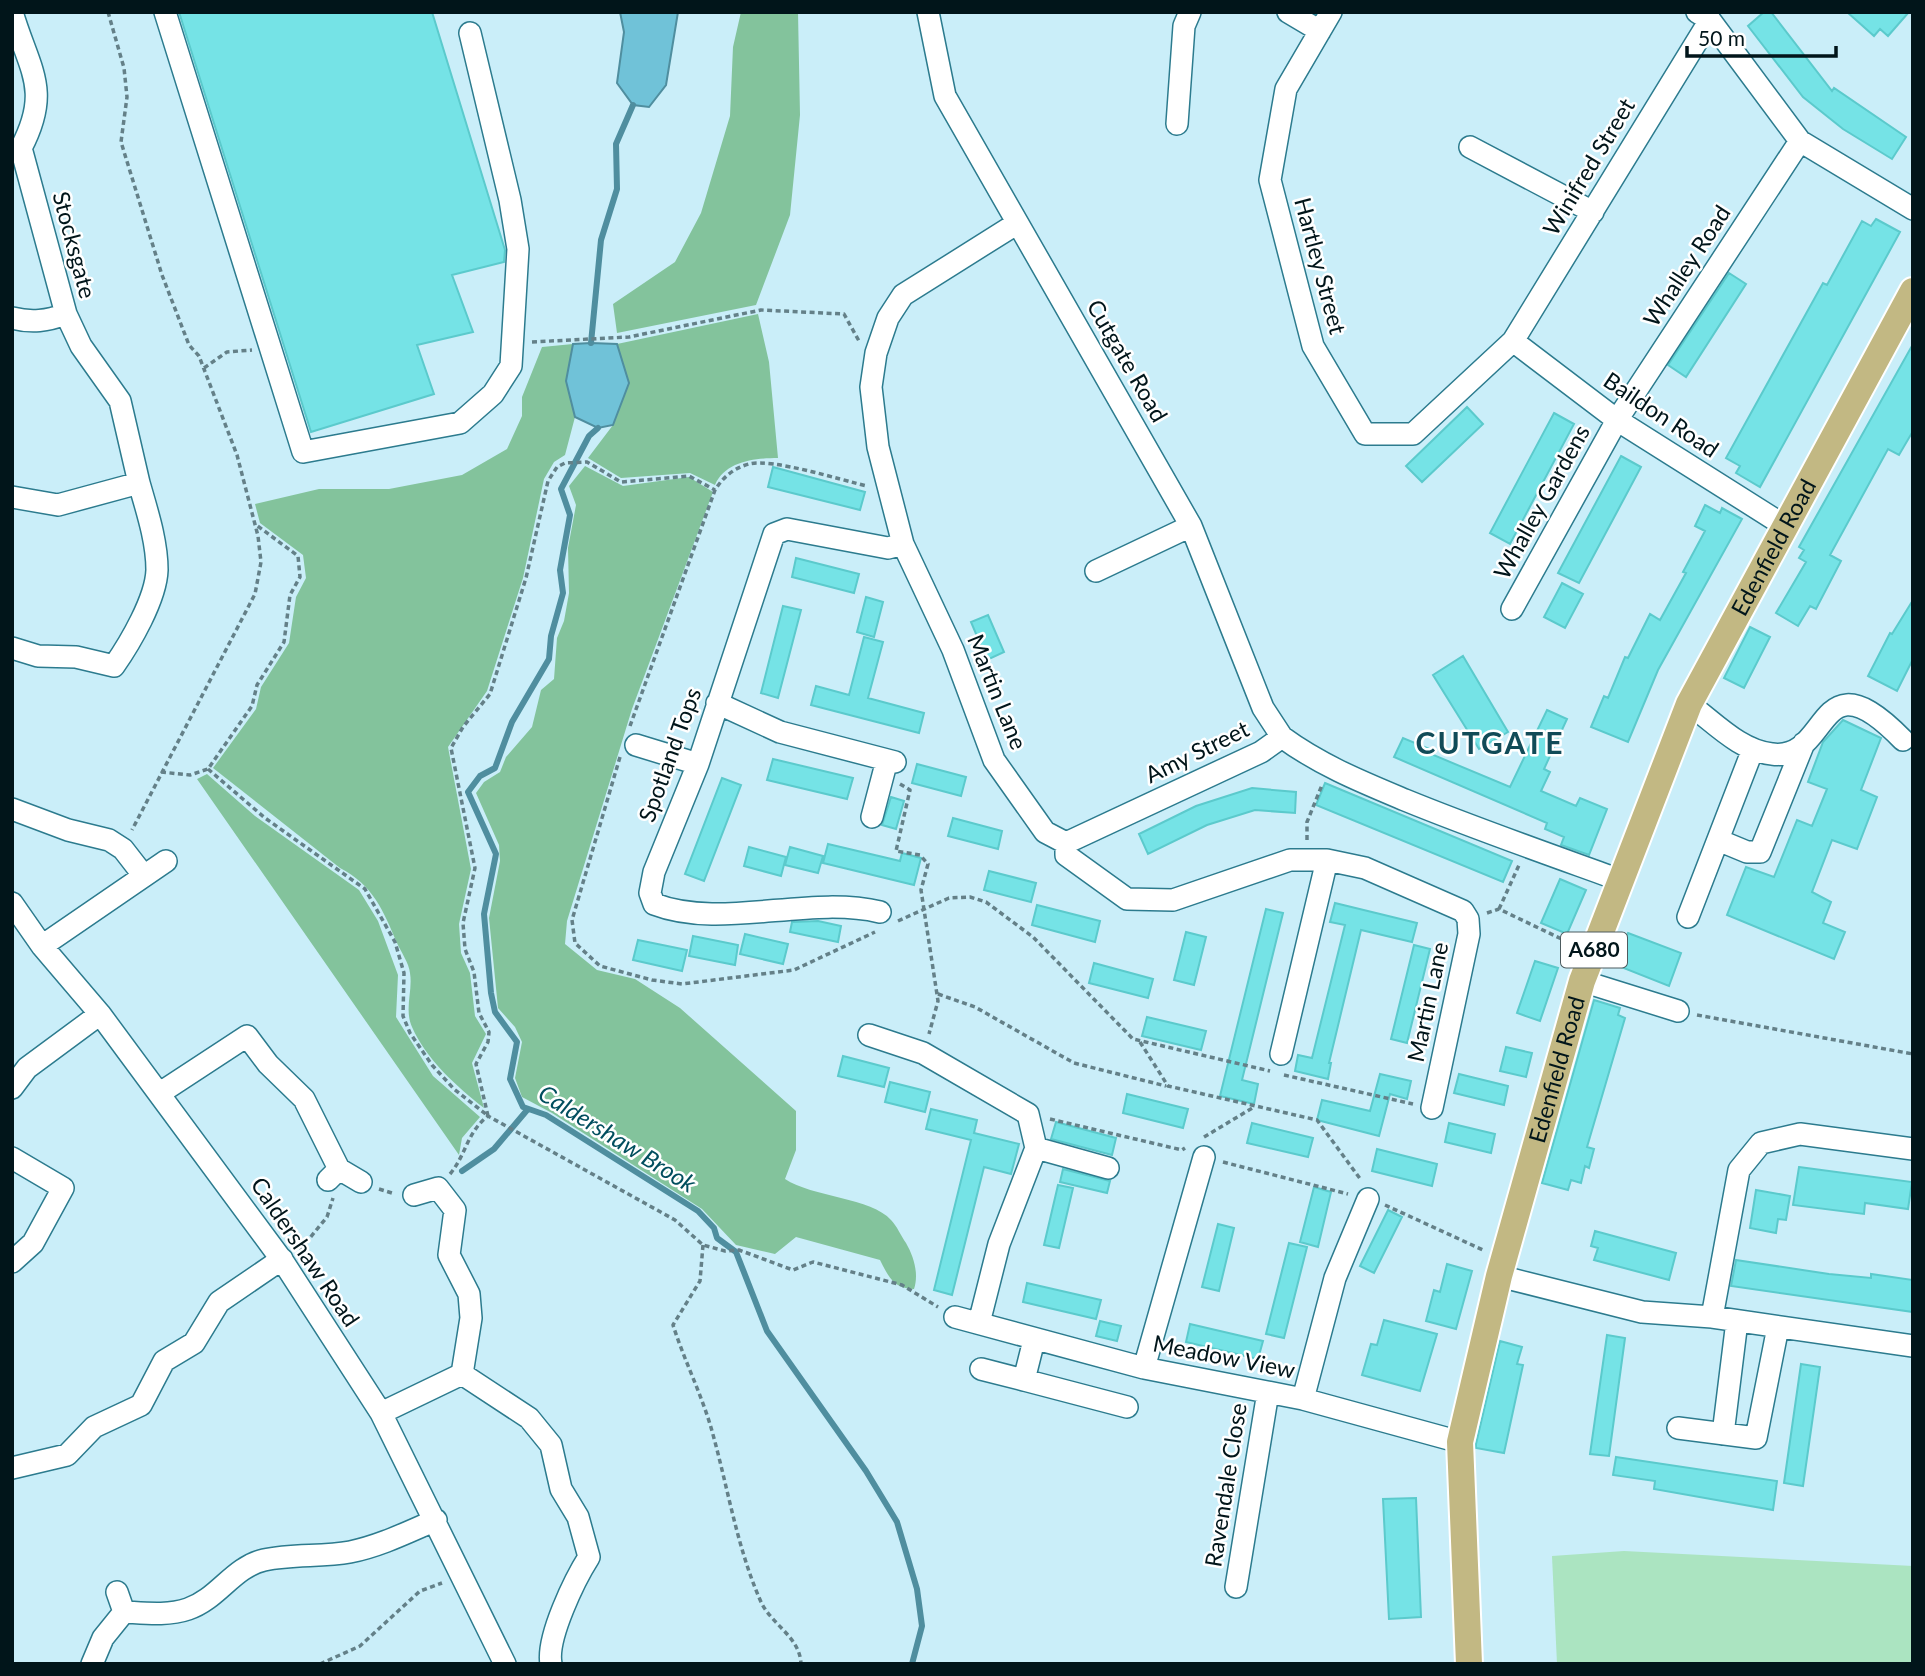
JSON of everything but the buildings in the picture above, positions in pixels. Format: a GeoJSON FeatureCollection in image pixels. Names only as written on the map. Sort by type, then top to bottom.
{"type":"FeatureCollection","features":[{"type":"Feature","properties":{"kind":"main road","name":"Edenfield Road"},"geometry":{"type":"LineString","coordinates":[[1469,1664],[1460,1443],[1501,1267],[1582,981],[1689,704],[1913,291]]}},
{"type":"Feature","properties":{"kind":"street","name":"Stocksgate"},"geometry":{"type":"LineString","coordinates":[[12,12],[38,96],[32,127],[16,148],[66,314],[81,346],[121,401],[153,537],[157,572],[147,606],[116,671],[76,657],[38,656],[12,648]]}},
{"type":"Feature","properties":{"kind":"street"},"geometry":{"type":"LineString","coordinates":[[166,12],[268,347],[303,452],[460,423],[493,394],[511,366],[518,249],[510,200],[470,33]]}},
{"type":"Feature","properties":{"kind":"street","name":"Cutgate Road"},"geometry":{"type":"LineString","coordinates":[[928,12],[945,96],[1191,526],[1263,708],[1282,737]]}},
{"type":"Feature","properties":{"kind":"street"},"geometry":{"type":"LineString","coordinates":[[1177,124],[1184,26],[1190,12]]}},
{"type":"Feature","properties":{"kind":"street"},"geometry":{"type":"LineString","coordinates":[[1288,12],[1320,31]]}},
{"type":"Feature","properties":{"kind":"street","name":"Hartley Street"},"geometry":{"type":"LineString","coordinates":[[1331,12],[1286,89],[1270,180],[1313,346],[1365,434],[1413,434],[1513,341]]}},
{"type":"Feature","properties":{"kind":"street"},"geometry":{"type":"LineString","coordinates":[[1704,16],[1800,141],[1913,209]]}},
{"type":"Feature","properties":{"kind":"street","name":"Winifred Street"},"geometry":{"type":"LineString","coordinates":[[1513,341],[1593,212],[1704,16]]}},
{"type":"Feature","properties":{"kind":"street","name":"Whalley Road"},"geometry":{"type":"LineString","coordinates":[[1617,420],[1800,141]]}},
{"type":"Feature","properties":{"kind":"street"},"geometry":{"type":"LineString","coordinates":[[1470,146],[1593,212]]}},
{"type":"Feature","properties":{"kind":"street","name":"Martin Lane"},"geometry":{"type":"LineString","coordinates":[[1016,224],[903,295],[888,318],[876,353],[871,387],[878,447],[903,544],[953,650],[994,760],[1045,832],[1066,843],[1066,855],[1127,899],[1173,900],[1290,860],[1317,860],[1365,868],[1463,911],[1468,919],[1469,934],[1432,1108]]}},
{"type":"Feature","properties":{"kind":"street"},"geometry":{"type":"LineString","coordinates":[[12,318],[27,322],[48,321],[66,314]]}},
{"type":"Feature","properties":{"kind":"street","name":"Baildon Road"},"geometry":{"type":"LineString","coordinates":[[1513,341],[1617,420],[1785,526]]}},
{"type":"Feature","properties":{"kind":"street","name":"Whalley Gardens"},"geometry":{"type":"LineString","coordinates":[[1512,609],[1617,420]]}},
{"type":"Feature","properties":{"kind":"street"},"geometry":{"type":"LineString","coordinates":[[12,497],[58,505],[139,483]]}},
{"type":"Feature","properties":{"kind":"street"},"geometry":{"type":"LineString","coordinates":[[1096,571],[1191,526]]}},
{"type":"Feature","properties":{"kind":"street","name":"Spotland Tops"},"geometry":{"type":"LineString","coordinates":[[882,923],[850,905],[689,914],[654,904],[650,892],[654,872],[698,764],[774,534],[787,529],[888,548],[903,544]]}},
{"type":"Feature","properties":{"kind":"street"},"geometry":{"type":"LineString","coordinates":[[717,704],[780,732],[888,766],[872,817]]}},
{"type":"Feature","properties":{"kind":"street"},"geometry":{"type":"LineString","coordinates":[[1689,704],[1753,749],[1773,755],[1789,752],[1804,743],[1833,710],[1845,704],[1863,706],[1903,740]]}},
{"type":"Feature","properties":{"kind":"street","name":"Amy Street"},"geometry":{"type":"LineString","coordinates":[[1066,843],[1261,752],[1282,737],[1329,767],[1453,819],[1620,880]]}},
{"type":"Feature","properties":{"kind":"street"},"geometry":{"type":"LineString","coordinates":[[629,742],[698,764]]}},
{"type":"Feature","properties":{"kind":"street"},"geometry":{"type":"LineString","coordinates":[[1718,840],[1747,852],[1760,852],[1804,743]]}},
{"type":"Feature","properties":{"kind":"street"},"geometry":{"type":"LineString","coordinates":[[1688,917],[1753,749]]}},
{"type":"Feature","properties":{"kind":"street"},"geometry":{"type":"LineString","coordinates":[[17,816],[109,840],[123,849],[144,876]]}},
{"type":"Feature","properties":{"kind":"street"},"geometry":{"type":"LineString","coordinates":[[1281,1055],[1317,860]]}},
{"type":"Feature","properties":{"kind":"street"},"geometry":{"type":"LineString","coordinates":[[42,946],[166,861]]}},
{"type":"Feature","properties":{"kind":"street","name":"Caldershaw Road"},"geometry":{"type":"LineString","coordinates":[[12,903],[42,946],[100,1014],[160,1093],[283,1261],[381,1413],[463,1574],[505,1664]]}},
{"type":"Feature","properties":{"kind":"street"},"geometry":{"type":"LineString","coordinates":[[1582,981],[1678,1011]]}},
{"type":"Feature","properties":{"kind":"street"},"geometry":{"type":"LineString","coordinates":[[12,1088],[27,1068],[100,1014]]}},
{"type":"Feature","properties":{"kind":"street"},"geometry":{"type":"LineString","coordinates":[[160,1093],[243,1030],[268,1064],[304,1099],[334,1174],[361,1182]]}},
{"type":"Feature","properties":{"kind":"street"},"geometry":{"type":"LineString","coordinates":[[869,1035],[923,1053],[1028,1114],[1036,1148],[999,1244],[979,1324]]}},
{"type":"Feature","properties":{"kind":"street"},"geometry":{"type":"LineString","coordinates":[[1712,1317],[1739,1170],[1761,1143],[1800,1134],[1913,1149]]}},
{"type":"Feature","properties":{"kind":"street"},"geometry":{"type":"LineString","coordinates":[[1144,1368],[1200,1146]]}},
{"type":"Feature","properties":{"kind":"street"},"geometry":{"type":"LineString","coordinates":[[1036,1148],[1108,1168]]}},
{"type":"Feature","properties":{"kind":"street"},"geometry":{"type":"LineString","coordinates":[[12,1158],[71,1192],[33,1243],[12,1262]]}},
{"type":"Feature","properties":{"kind":"street"},"geometry":{"type":"LineString","coordinates":[[414,1195],[438,1188],[455,1210],[449,1255],[469,1294],[471,1318],[462,1374]]}},
{"type":"Feature","properties":{"kind":"street"},"geometry":{"type":"LineString","coordinates":[[1303,1399],[1335,1278],[1365,1190]]}},
{"type":"Feature","properties":{"kind":"street"},"geometry":{"type":"LineString","coordinates":[[12,1468],[67,1455],[94,1427],[141,1405],[164,1361],[194,1343],[219,1302],[283,1261]]}},
{"type":"Feature","properties":{"kind":"street"},"geometry":{"type":"LineString","coordinates":[[1501,1267],[1642,1312],[1712,1317],[1913,1346]]}},
{"type":"Feature","properties":{"kind":"street","name":"Meadow View"},"geometry":{"type":"LineString","coordinates":[[955,1317],[1144,1368],[1303,1399],[1345,1400],[1460,1443]]}},
{"type":"Feature","properties":{"kind":"street"},"geometry":{"type":"LineString","coordinates":[[1723,1434],[1737,1321]]}},
{"type":"Feature","properties":{"kind":"street"},"geometry":{"type":"LineString","coordinates":[[1678,1428],[1756,1438],[1778,1327]]}},
{"type":"Feature","properties":{"kind":"street"},"geometry":{"type":"LineString","coordinates":[[1024,1380],[1034,1340]]}},
{"type":"Feature","properties":{"kind":"street"},"geometry":{"type":"LineString","coordinates":[[981,1369],[1127,1407]]}},
{"type":"Feature","properties":{"kind":"street"},"geometry":{"type":"LineString","coordinates":[[381,1413],[462,1374]]}},
{"type":"Feature","properties":{"kind":"street"},"geometry":{"type":"LineString","coordinates":[[462,1374],[529,1418],[551,1445],[561,1489],[578,1517],[589,1557],[578,1575],[561,1620],[549,1655],[551,1664]]}},
{"type":"Feature","properties":{"kind":"street","name":"Ravendale Close"},"geometry":{"type":"LineString","coordinates":[[1236,1587],[1268,1392]]}},
{"type":"Feature","properties":{"kind":"street"},"geometry":{"type":"LineString","coordinates":[[92,1664],[120,1602],[159,1614],[188,1609],[209,1598],[244,1568],[264,1560],[350,1552],[436,1520]]}},
{"type":"Feature","properties":{"kind":"path"},"geometry":{"type":"LineString","coordinates":[[108,12],[124,68],[127,97],[121,142],[162,275],[189,345],[199,356],[237,455],[255,524],[261,562],[255,594],[123,849]]}},
{"type":"Feature","properties":{"kind":"path"},"geometry":{"type":"LineString","coordinates":[[512,342],[629,337],[761,310],[844,314],[864,351],[876,353]]}},
{"type":"Feature","properties":{"kind":"path"},"geometry":{"type":"LineString","coordinates":[[204,368],[228,352],[268,347]]}},
{"type":"Feature","properties":{"kind":"path"},"geometry":{"type":"LineString","coordinates":[[488,1116],[476,1064],[488,1042],[489,1032],[479,1013],[474,972],[465,949],[463,923],[475,868],[451,748],[463,727],[490,694],[526,578],[548,481],[565,463],[587,462],[621,482],[690,476],[715,490]]}},
{"type":"Feature","properties":{"kind":"path"},"geometry":{"type":"LineString","coordinates":[[890,491],[763,463],[738,468],[715,490],[572,920],[575,943],[600,966],[652,980],[682,984],[794,970],[882,923],[949,898],[970,897],[986,902],[1033,937],[1124,1033],[1140,1041],[1432,1108]]}},
{"type":"Feature","properties":{"kind":"path"},"geometry":{"type":"LineString","coordinates":[[161,772],[190,775],[208,769],[252,706],[257,685],[284,642],[290,595],[300,577],[298,556],[255,524]]}},
{"type":"Feature","properties":{"kind":"path"},"geometry":{"type":"LineString","coordinates":[[888,766],[910,790],[895,851],[920,855],[928,864],[921,890],[937,994],[923,1053]]}},
{"type":"Feature","properties":{"kind":"path"},"geometry":{"type":"LineString","coordinates":[[1317,860],[1307,822],[1329,767]]}},
{"type":"Feature","properties":{"kind":"path"},"geometry":{"type":"LineString","coordinates":[[208,769],[265,818],[365,889],[395,942],[404,973],[403,1016],[410,1033],[432,1065],[454,1089],[488,1116],[675,1220],[703,1245],[725,1251],[739,1250],[793,1270],[813,1262],[902,1285],[955,1317]]}},
{"type":"Feature","properties":{"kind":"path"},"geometry":{"type":"LineString","coordinates":[[1499,909],[1528,846]]}},
{"type":"Feature","properties":{"kind":"path"},"geometry":{"type":"LineString","coordinates":[[1468,919],[1499,909],[1592,954]]}},
{"type":"Feature","properties":{"kind":"path"},"geometry":{"type":"LineString","coordinates":[[937,994],[975,1007],[1074,1063],[1317,1120],[1365,1190]]}},
{"type":"Feature","properties":{"kind":"path"},"geometry":{"type":"LineString","coordinates":[[1678,1011],[1913,1054]]}},
{"type":"Feature","properties":{"kind":"path"},"geometry":{"type":"LineString","coordinates":[[1140,1041],[1168,1086]]}},
{"type":"Feature","properties":{"kind":"path"},"geometry":{"type":"LineString","coordinates":[[1028,1114],[1182,1150],[1200,1146],[1256,1106]]}},
{"type":"Feature","properties":{"kind":"path"},"geometry":{"type":"LineString","coordinates":[[438,1188],[462,1160],[467,1139],[488,1116]]}},
{"type":"Feature","properties":{"kind":"path"},"geometry":{"type":"LineString","coordinates":[[1182,1150],[1200,1146],[1365,1190],[1501,1267]]}},
{"type":"Feature","properties":{"kind":"path"},"geometry":{"type":"LineString","coordinates":[[283,1261],[316,1233],[327,1217],[334,1174]]}},
{"type":"Feature","properties":{"kind":"path"},"geometry":{"type":"LineString","coordinates":[[361,1182],[395,1194],[414,1195]]}},
{"type":"Feature","properties":{"kind":"path"},"geometry":{"type":"LineString","coordinates":[[703,1245],[700,1281],[673,1325],[711,1428],[737,1530],[762,1604],[800,1651],[801,1664]]}},
{"type":"Feature","properties":{"kind":"path"},"geometry":{"type":"LineString","coordinates":[[320,1664],[360,1646],[420,1591],[463,1574]]}},
{"type":"Feature","properties":{"kind":"green space"},"geometry":{"type":"Polygon","coordinates":[[[741,12],[798,12],[800,115],[790,215],[756,305],[617,333],[613,304],[675,262],[701,213],[730,116],[733,47],[741,12]]]}},
{"type":"Feature","properties":{"kind":"green space"},"geometry":{"type":"Polygon","coordinates":[[[758,314],[769,362],[778,458],[751,460],[734,466],[720,477],[715,485],[690,473],[621,478],[588,458],[613,425],[629,383],[617,344],[758,314]]]}},
{"type":"Feature","properties":{"kind":"green space"},"geometry":{"type":"Polygon","coordinates":[[[573,344],[566,381],[575,417],[565,455],[554,462],[544,479],[523,578],[487,691],[448,747],[471,869],[459,924],[461,953],[470,973],[475,1016],[486,1034],[472,1063],[484,1108],[443,1072],[418,1039],[409,1014],[411,980],[408,965],[382,909],[369,890],[213,768],[256,709],[261,687],[289,643],[296,597],[306,578],[303,555],[260,523],[255,504],[319,489],[389,489],[462,475],[507,449],[522,416],[522,397],[542,347],[573,344]]]}},
{"type":"Feature","properties":{"kind":"green space"},"geometry":{"type":"Polygon","coordinates":[[[585,466],[623,486],[689,477],[713,492],[632,709],[567,921],[565,944],[597,970],[635,979],[680,1008],[796,1111],[796,1150],[785,1179],[810,1190],[870,1207],[891,1220],[913,1260],[916,1272],[914,1289],[897,1284],[880,1260],[796,1237],[775,1254],[736,1245],[702,1209],[552,1113],[522,1097],[515,1078],[522,1042],[515,1027],[498,1008],[489,918],[500,861],[499,845],[476,793],[484,782],[500,772],[506,757],[532,727],[541,690],[554,679],[557,638],[564,621],[569,593],[568,548],[576,505],[569,486],[585,466]]]}},
{"type":"Feature","properties":{"kind":"green space"},"geometry":{"type":"Polygon","coordinates":[[[207,774],[255,816],[359,890],[378,921],[398,975],[396,1017],[433,1076],[480,1117],[462,1138],[459,1155],[197,779],[207,774]]]}},
{"type":"Feature","properties":{"kind":"green space"},"geometry":{"type":"Polygon","coordinates":[[[1624,1551],[1913,1566],[1913,1664],[1557,1664],[1552,1556],[1624,1551]]]}},
{"type":"Feature","properties":{"kind":"water"},"geometry":{"type":"Polygon","coordinates":[[[620,12],[678,12],[666,85],[649,107],[633,105],[617,83],[624,32],[620,12]]]}},
{"type":"Feature","properties":{"kind":"water"},"geometry":{"type":"Polygon","coordinates":[[[573,344],[617,344],[629,383],[613,425],[598,428],[575,417],[566,381],[573,344]]]}},
{"type":"Feature","properties":{"kind":"waterway"},"geometry":{"type":"LineString","coordinates":[[591,343],[601,240],[617,189],[616,144],[633,105]]}},
{"type":"Feature","properties":{"kind":"waterway","name":"Caldershaw Brook"},"geometry":{"type":"LineString","coordinates":[[598,428],[589,436],[561,489],[570,515],[560,570],[563,593],[551,636],[549,659],[512,722],[495,768],[480,776],[468,792],[496,854],[484,914],[495,1012],[517,1042],[510,1079],[523,1107],[546,1115],[698,1211],[714,1228],[717,1238],[736,1252],[767,1331],[866,1471],[897,1522],[917,1589],[922,1626],[912,1664]]}},
{"type":"Feature","properties":{"kind":"waterway"},"geometry":{"type":"LineString","coordinates":[[462,1171],[494,1149],[528,1109]]}},
{"type":"Feature","properties":{"kind":"district","name":"CUTGATE"},"geometry":{"type":"Point","coordinates":[1490,744]}}]}
